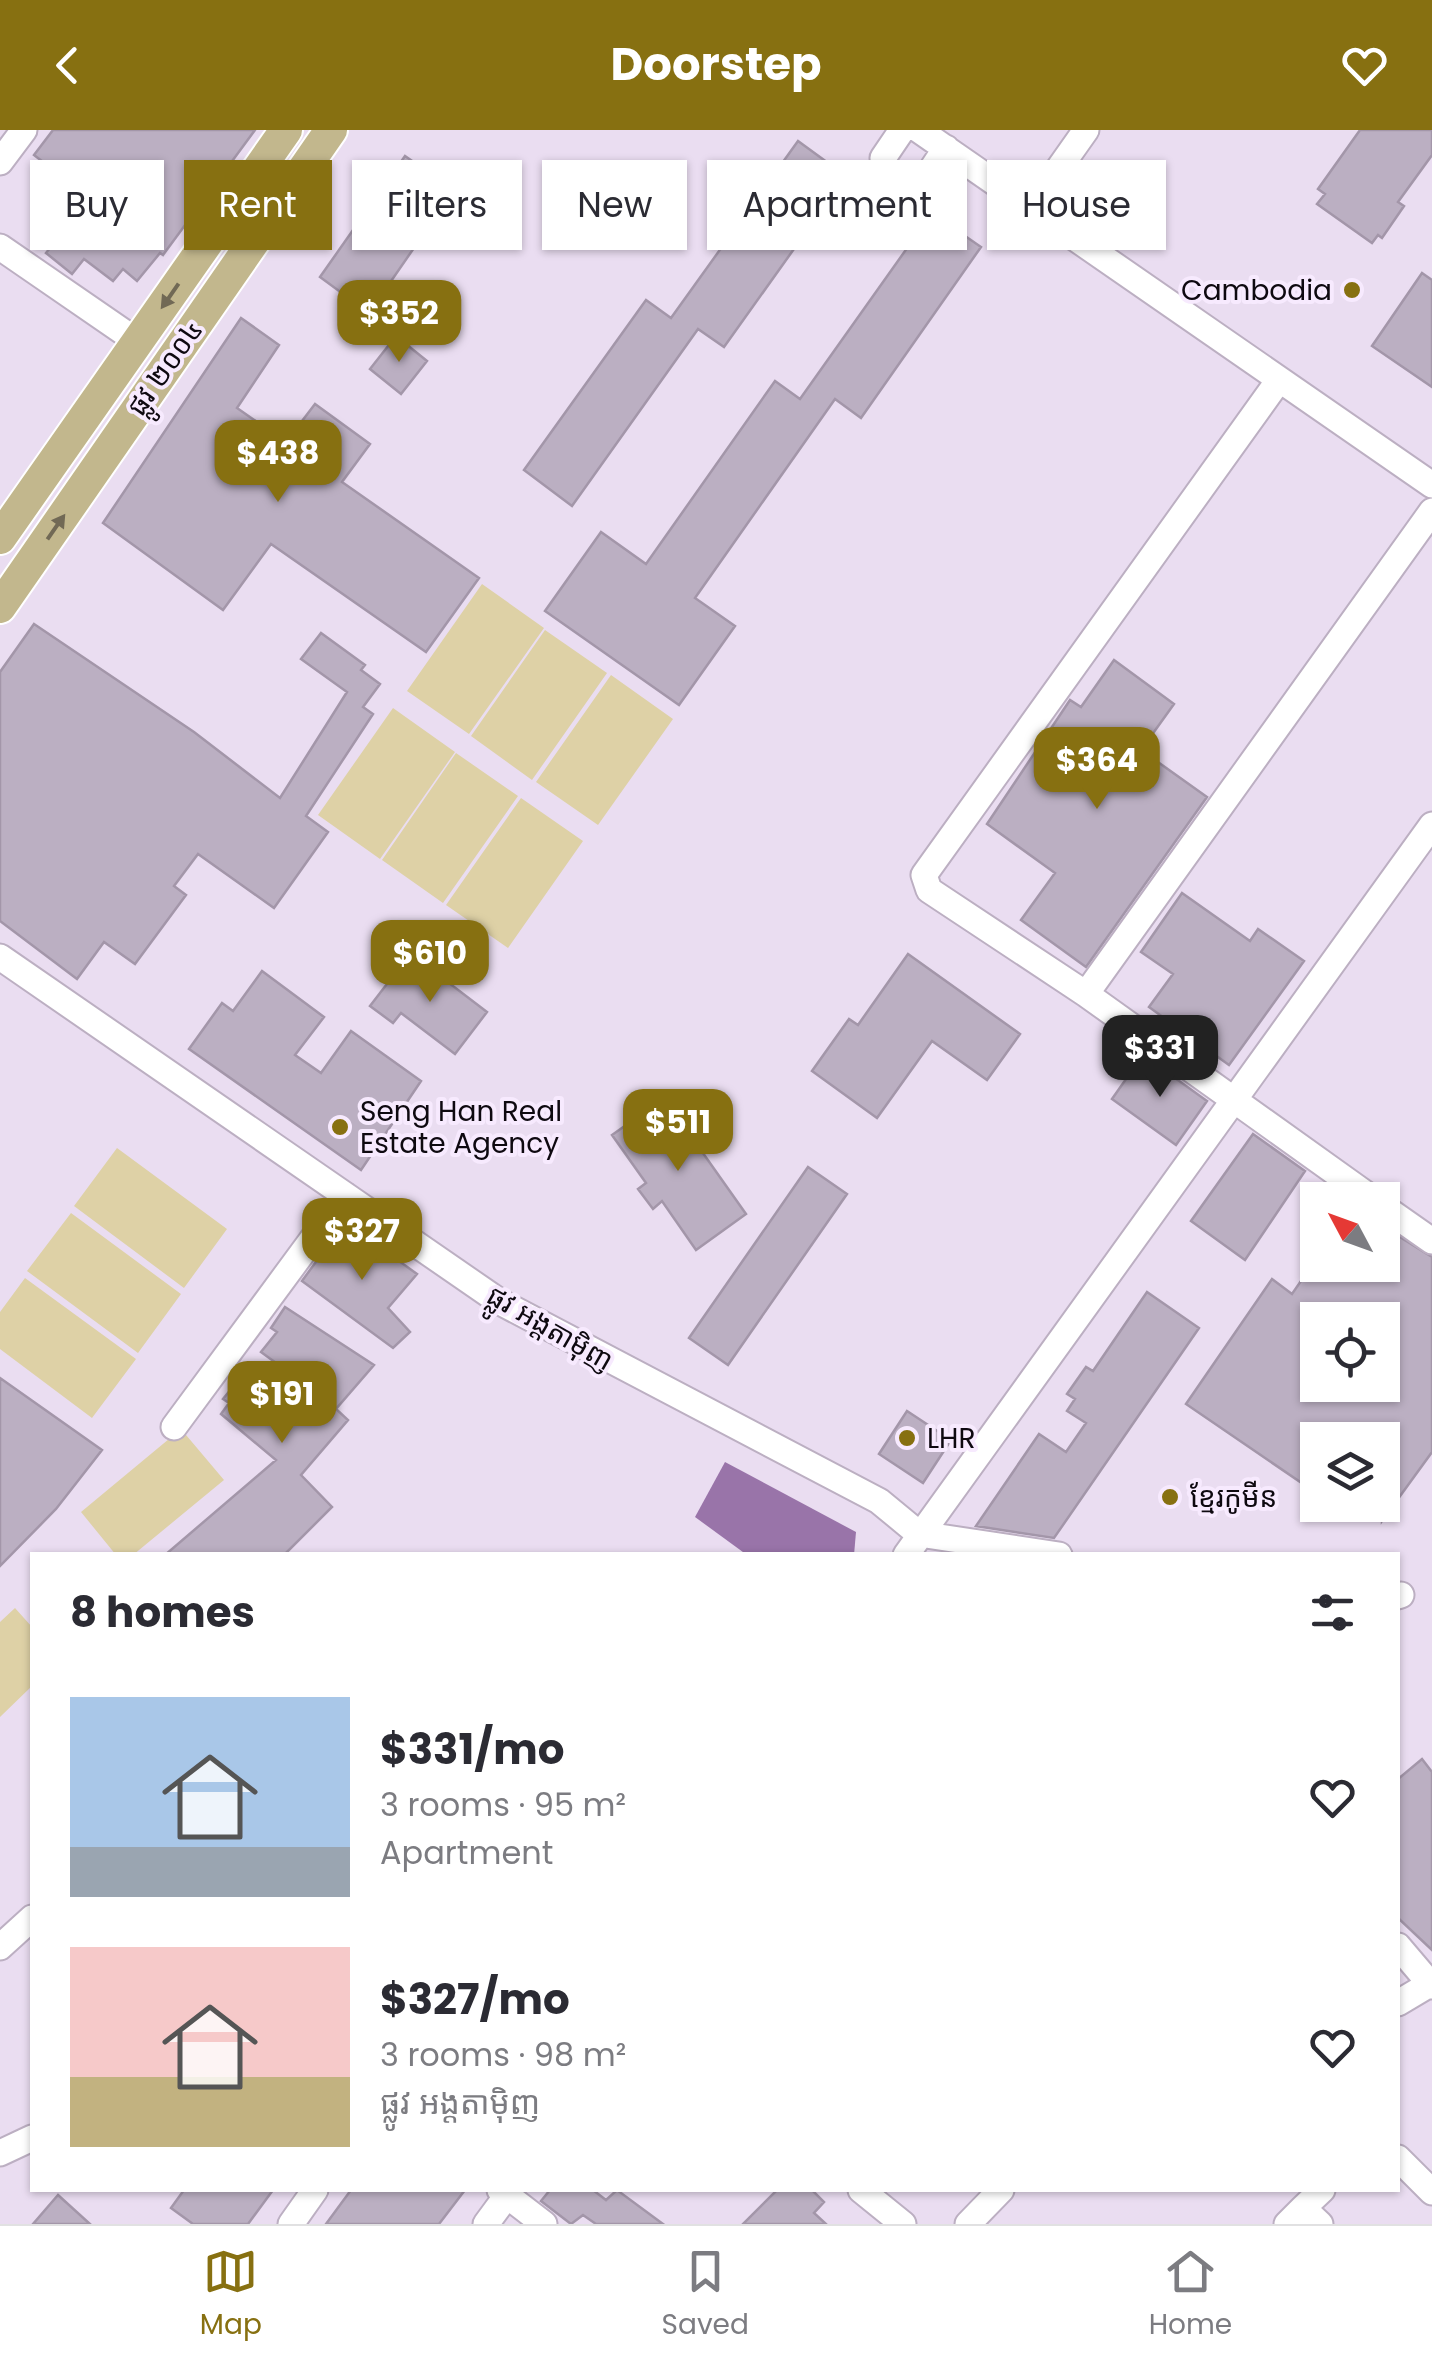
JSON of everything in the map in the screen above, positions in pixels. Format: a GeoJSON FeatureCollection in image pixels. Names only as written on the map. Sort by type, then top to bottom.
{"type":"FeatureCollection","features":[{"type":"Feature","properties":{"kind":"main road","name":"ផ្លូវ ២០០៤"},"geometry":{"type":"LineString","coordinates":[[0,538],[286,130]]}},
{"type":"Feature","properties":{"kind":"main road","name":"ផ្លូវ ២០០៤"},"geometry":{"type":"LineString","coordinates":[[0,607],[331,130]]}},
{"type":"Feature","properties":{"kind":"street"},"geometry":{"type":"LineString","coordinates":[[0,162],[24,130]]}},
{"type":"Feature","properties":{"kind":"street"},"geometry":{"type":"LineString","coordinates":[[883,158],[902,130]]}},
{"type":"Feature","properties":{"kind":"street"},"geometry":{"type":"LineString","coordinates":[[919,130],[987,177]]}},
{"type":"Feature","properties":{"kind":"street"},"geometry":{"type":"LineString","coordinates":[[1065,160],[1086,130]]}},
{"type":"Feature","properties":{"kind":"street"},"geometry":{"type":"LineString","coordinates":[[938,160],[946,148]]}},
{"type":"Feature","properties":{"kind":"street"},"geometry":{"type":"LineString","coordinates":[[0,247],[138,342]]}},
{"type":"Feature","properties":{"kind":"street"},"geometry":{"type":"LineString","coordinates":[[1092,250],[1432,486]]}},
{"type":"Feature","properties":{"kind":"street"},"geometry":{"type":"LineString","coordinates":[[1279,380],[924,874],[929,890],[1086,994],[1349,1182]]}},
{"type":"Feature","properties":{"kind":"street"},"geometry":{"type":"LineString","coordinates":[[1086,994],[1432,511]]}},
{"type":"Feature","properties":{"kind":"street"},"geometry":{"type":"LineString","coordinates":[[912,1545],[1432,825]]}},
{"type":"Feature","properties":{"kind":"street","name":"ផ្លូវ អង្តតាម៉ិញ"},"geometry":{"type":"LineString","coordinates":[[0,957],[500,1302],[880,1501],[912,1545]]}},
{"type":"Feature","properties":{"kind":"street"},"geometry":{"type":"LineString","coordinates":[[174,1427],[345,1195]]}},
{"type":"Feature","properties":{"kind":"street"},"geometry":{"type":"LineString","coordinates":[[1400,1219],[1432,1241]]}},
{"type":"Feature","properties":{"kind":"street"},"geometry":{"type":"LineString","coordinates":[[912,1545],[1014,1552]]}},
{"type":"Feature","properties":{"kind":"street"},"geometry":{"type":"LineString","coordinates":[[0,1946],[30,1920]]}},
{"type":"Feature","properties":{"kind":"street"},"geometry":{"type":"LineString","coordinates":[[1400,1948],[1431,1985],[1400,2002]]}},
{"type":"Feature","properties":{"kind":"street"},"geometry":{"type":"LineString","coordinates":[[0,2153],[30,2139]]}},
{"type":"Feature","properties":{"kind":"street"},"geometry":{"type":"LineString","coordinates":[[1400,2160],[1432,2192]]}},
{"type":"Feature","properties":{"kind":"street"},"geometry":{"type":"LineString","coordinates":[[290,2224],[314,2192]]}},
{"type":"Feature","properties":{"kind":"street"},"geometry":{"type":"LineString","coordinates":[[486,2224],[506,2192],[544,2224]]}},
{"type":"Feature","properties":{"kind":"street"},"geometry":{"type":"LineString","coordinates":[[863,2192],[903,2224]]}},
{"type":"Feature","properties":{"kind":"street"},"geometry":{"type":"LineString","coordinates":[[968,2224],[999,2192]]}},
{"type":"Feature","properties":{"kind":"street"},"geometry":{"type":"LineString","coordinates":[[1303,2219],[1321,2192]]}},
{"type":"Feature","properties":{"kind":"shaded area"},"geometry":{"type":"Polygon","coordinates":[[[482,584],[544,628],[469,734],[407,691],[482,584]]]}},
{"type":"Feature","properties":{"kind":"shaded area"},"geometry":{"type":"Polygon","coordinates":[[[545,630],[607,673],[532,780],[471,736],[545,630]]]}},
{"type":"Feature","properties":{"kind":"shaded area"},"geometry":{"type":"Polygon","coordinates":[[[611,675],[673,719],[598,825],[536,782],[611,675]]]}},
{"type":"Feature","properties":{"kind":"shaded area"},"geometry":{"type":"Polygon","coordinates":[[[393,708],[455,752],[380,859],[318,815],[393,708]]]}},
{"type":"Feature","properties":{"kind":"shaded area"},"geometry":{"type":"Polygon","coordinates":[[[456,753],[518,796],[443,903],[382,860],[456,753]]]}},
{"type":"Feature","properties":{"kind":"shaded area"},"geometry":{"type":"Polygon","coordinates":[[[521,798],[583,841],[508,948],[446,905],[521,798]]]}},
{"type":"Feature","properties":{"kind":"shaded area"},"geometry":{"type":"Polygon","coordinates":[[[117,1148],[227,1229],[184,1288],[74,1206],[117,1148]]]}},
{"type":"Feature","properties":{"kind":"shaded area"},"geometry":{"type":"Polygon","coordinates":[[[71,1213],[181,1294],[138,1353],[27,1271],[71,1213]]]}},
{"type":"Feature","properties":{"kind":"shaded area"},"geometry":{"type":"Polygon","coordinates":[[[25,1278],[136,1359],[92,1418],[0,1349],[0,1312],[25,1278]]]}},
{"type":"Feature","properties":{"kind":"shaded area"},"geometry":{"type":"Polygon","coordinates":[[[181,1429],[224,1480],[137,1552],[114,1552],[81,1512],[181,1429]]]}},
{"type":"Feature","properties":{"kind":"shaded area"},"geometry":{"type":"Polygon","coordinates":[[[725,1462],[856,1532],[854,1552],[743,1552],[695,1517],[725,1462]]]}},
{"type":"Feature","properties":{"kind":"shaded area"},"geometry":{"type":"Polygon","coordinates":[[[15,1608],[30,1625],[30,1688],[0,1717],[0,1622],[15,1608]]]}},
{"type":"Feature","properties":{"kind":"building"},"geometry":{"type":"Polygon","coordinates":[[[53,130],[255,130],[233,160],[184,160],[184,226],[163,255],[160,253],[137,281],[123,269],[113,281],[84,259],[72,274],[46,253],[164,250],[164,160],[41,160],[34,155],[53,130]]]}},
{"type":"Feature","properties":{"kind":"building"},"geometry":{"type":"Polygon","coordinates":[[[1360,130],[1432,130],[1432,155],[1398,202],[1404,206],[1382,238],[1378,235],[1372,243],[1317,204],[1325,194],[1318,189],[1360,130]]]}},
{"type":"Feature","properties":{"kind":"building"},"geometry":{"type":"Polygon","coordinates":[[[798,141],[824,160],[784,160],[798,141]]]}},
{"type":"Feature","properties":{"kind":"building"},"geometry":{"type":"Polygon","coordinates":[[[352,231],[352,250],[413,250],[369,313],[320,277],[352,231]]]}},
{"type":"Feature","properties":{"kind":"building"},"geometry":{"type":"Polygon","coordinates":[[[967,237],[981,247],[861,418],[835,399],[695,598],[735,626],[679,705],[545,611],[601,532],[646,564],[775,381],[800,399],[906,250],[967,250],[967,237]]]}},
{"type":"Feature","properties":{"kind":"building"},"geometry":{"type":"Polygon","coordinates":[[[720,250],[793,250],[724,347],[698,329],[572,506],[524,470],[646,300],[671,318],[720,250]]]}},
{"type":"Feature","properties":{"kind":"building"},"geometry":{"type":"Polygon","coordinates":[[[1422,273],[1432,280],[1432,387],[1372,346],[1422,273]]]}},
{"type":"Feature","properties":{"kind":"building"},"geometry":{"type":"Polygon","coordinates":[[[241,318],[279,345],[237,408],[286,442],[315,404],[370,444],[342,482],[479,578],[426,652],[271,544],[223,610],[103,523],[241,318]]]}},
{"type":"Feature","properties":{"kind":"building"},"geometry":{"type":"Polygon","coordinates":[[[396,336],[427,361],[401,394],[370,369],[396,336]]]}},
{"type":"Feature","properties":{"kind":"building"},"geometry":{"type":"Polygon","coordinates":[[[34,624],[194,732],[280,798],[347,692],[301,659],[321,633],[365,665],[361,670],[380,684],[363,707],[373,714],[306,816],[328,832],[274,908],[198,854],[174,886],[186,895],[135,964],[104,942],[77,979],[0,921],[0,672],[34,624]]]}},
{"type":"Feature","properties":{"kind":"building"},"geometry":{"type":"Polygon","coordinates":[[[1114,660],[1174,704],[1141,750],[1207,797],[1086,967],[1021,920],[1055,873],[987,824],[1070,700],[1081,707],[1114,660]]]}},
{"type":"Feature","properties":{"kind":"building"},"geometry":{"type":"Polygon","coordinates":[[[1182,893],[1250,941],[1258,929],[1304,961],[1229,1065],[1149,1007],[1173,974],[1141,952],[1182,893]]]}},
{"type":"Feature","properties":{"kind":"building"},"geometry":{"type":"Polygon","coordinates":[[[908,954],[1020,1034],[987,1080],[932,1041],[877,1118],[812,1071],[849,1019],[858,1025],[908,954]]]}},
{"type":"Feature","properties":{"kind":"building"},"geometry":{"type":"Polygon","coordinates":[[[407,958],[429,975],[432,970],[487,1012],[455,1054],[401,1013],[393,1023],[370,1006],[407,958]]]}},
{"type":"Feature","properties":{"kind":"building"},"geometry":{"type":"Polygon","coordinates":[[[262,971],[324,1017],[295,1055],[321,1073],[351,1031],[421,1081],[361,1170],[189,1049],[222,1003],[233,1011],[262,971]]]}},
{"type":"Feature","properties":{"kind":"building"},"geometry":{"type":"Polygon","coordinates":[[[1143,1055],[1207,1101],[1176,1145],[1112,1099],[1143,1055]]]}},
{"type":"Feature","properties":{"kind":"building"},"geometry":{"type":"Polygon","coordinates":[[[664,1098],[746,1214],[696,1250],[662,1201],[653,1209],[638,1189],[646,1183],[612,1135],[664,1098]]]}},
{"type":"Feature","properties":{"kind":"building"},"geometry":{"type":"Polygon","coordinates":[[[1253,1134],[1305,1171],[1245,1260],[1191,1221],[1253,1134]]]}},
{"type":"Feature","properties":{"kind":"building"},"geometry":{"type":"Polygon","coordinates":[[[808,1167],[847,1194],[728,1365],[689,1338],[808,1167]]]}},
{"type":"Feature","properties":{"kind":"building"},"geometry":{"type":"Polygon","coordinates":[[[345,1222],[417,1274],[388,1308],[410,1332],[393,1348],[302,1281],[345,1222]]]}},
{"type":"Feature","properties":{"kind":"building"},"geometry":{"type":"Polygon","coordinates":[[[1400,1237],[1432,1257],[1432,1452],[1400,1496],[1400,1422],[1300,1422],[1300,1482],[1186,1404],[1272,1279],[1292,1294],[1300,1282],[1400,1282],[1400,1237]]]}},
{"type":"Feature","properties":{"kind":"building"},"geometry":{"type":"Polygon","coordinates":[[[1147,1292],[1199,1328],[1054,1538],[976,1526],[1039,1434],[1066,1452],[1086,1423],[1067,1411],[1075,1399],[1067,1394],[1086,1367],[1093,1371],[1147,1292]]]}},
{"type":"Feature","properties":{"kind":"building"},"geometry":{"type":"Polygon","coordinates":[[[285,1307],[374,1365],[336,1409],[348,1420],[301,1475],[332,1507],[287,1552],[169,1552],[276,1460],[221,1414],[229,1403],[223,1399],[245,1372],[300,1418],[320,1395],[261,1352],[277,1332],[271,1328],[285,1307]]]}},
{"type":"Feature","properties":{"kind":"building"},"geometry":{"type":"Polygon","coordinates":[[[0,1378],[102,1450],[56,1509],[0,1566],[0,1378]]]}},
{"type":"Feature","properties":{"kind":"building"},"geometry":{"type":"Polygon","coordinates":[[[907,1411],[951,1440],[923,1483],[879,1454],[907,1411]]]}},
{"type":"Feature","properties":{"kind":"building"},"geometry":{"type":"Polygon","coordinates":[[[1422,1759],[1432,1772],[1432,1950],[1400,1920],[1400,1777],[1422,1759]]]}},
{"type":"Feature","properties":{"kind":"building"},"geometry":{"type":"Polygon","coordinates":[[[183,2192],[272,2192],[248,2224],[193,2224],[171,2208],[183,2192]]]}},
{"type":"Feature","properties":{"kind":"building"},"geometry":{"type":"Polygon","coordinates":[[[350,2192],[463,2192],[439,2224],[326,2224],[350,2192]]]}},
{"type":"Feature","properties":{"kind":"building"},"geometry":{"type":"Polygon","coordinates":[[[548,2192],[596,2192],[606,2200],[620,2192],[663,2224],[596,2224],[583,2215],[571,2224],[541,2201],[548,2192]]]}},
{"type":"Feature","properties":{"kind":"building"},"geometry":{"type":"Polygon","coordinates":[[[775,2192],[814,2192],[824,2202],[814,2213],[826,2224],[743,2224],[775,2192]]]}},
{"type":"Feature","properties":{"kind":"building"},"geometry":{"type":"Polygon","coordinates":[[[58,2195],[90,2224],[33,2224],[58,2195]]]}},
{"type":"Feature","properties":{"kind":"place","name":"Cambodia"},"geometry":{"type":"Point","coordinates":[1352,290]}},
{"type":"Feature","properties":{"kind":"place","name":"Seng Han Real Estate Agency"},"geometry":{"type":"Point","coordinates":[340,1127]}},
{"type":"Feature","properties":{"kind":"place","name":"LHR"},"geometry":{"type":"Point","coordinates":[907,1438]}},
{"type":"Feature","properties":{"kind":"place","name":"ខ្មែរកូមីន"},"geometry":{"type":"Point","coordinates":[1170,1497]}}]}
